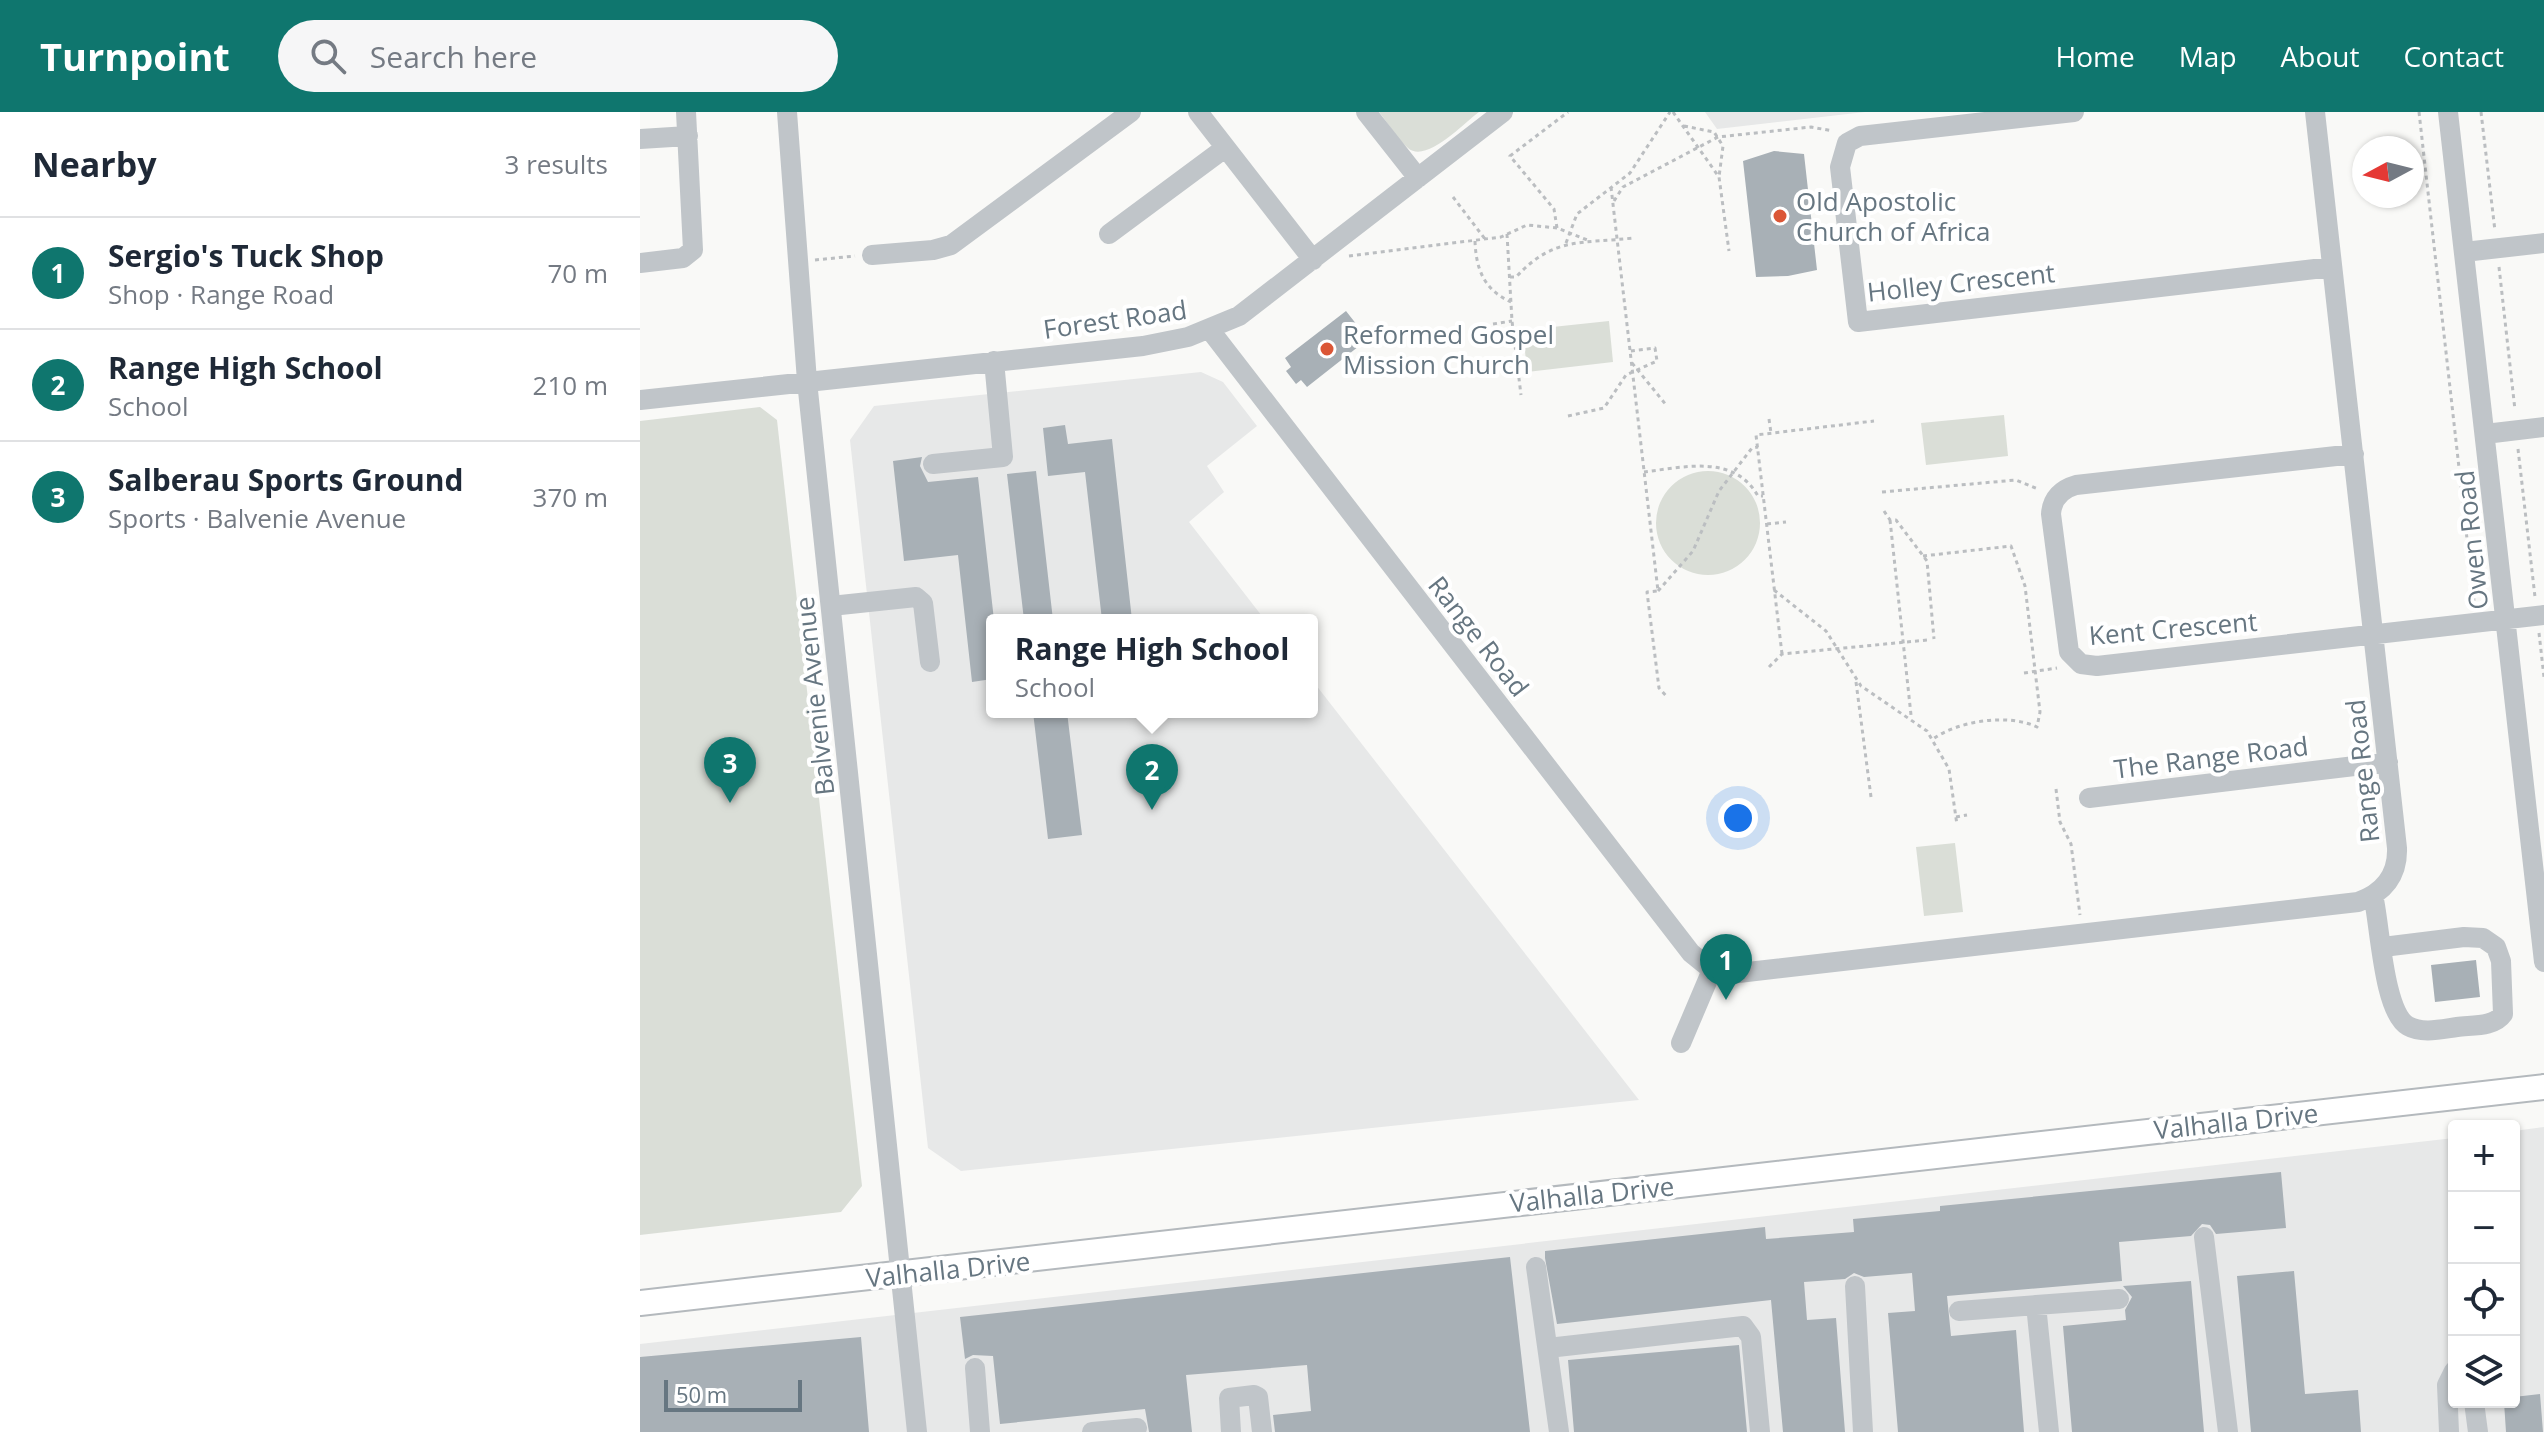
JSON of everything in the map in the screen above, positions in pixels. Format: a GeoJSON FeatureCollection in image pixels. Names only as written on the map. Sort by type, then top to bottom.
{"type":"FeatureCollection","features":[{"type":"Feature","properties":{"kind":"main road","name":"Valhalla Drive"},"geometry":{"type":"LineString","coordinates":[[640,1303],[2544,1087]]}},
{"type":"Feature","properties":{"kind":"street"},"geometry":{"type":"LineString","coordinates":[[640,263],[683,258],[693,250],[686,112]]}},
{"type":"Feature","properties":{"kind":"street","name":"Balvenie Avenue"},"geometry":{"type":"LineString","coordinates":[[787,112],[807,381],[917,1432]]}},
{"type":"Feature","properties":{"kind":"street"},"geometry":{"type":"LineString","coordinates":[[872,255],[933,250],[951,245],[1131,112]]}},
{"type":"Feature","properties":{"kind":"street"},"geometry":{"type":"LineString","coordinates":[[1198,112],[1313,260]]}},
{"type":"Feature","properties":{"kind":"street"},"geometry":{"type":"LineString","coordinates":[[1366,112],[1418,178]]}},
{"type":"Feature","properties":{"kind":"street","name":"Forest Road"},"geometry":{"type":"LineString","coordinates":[[640,400],[1143,346],[1210,330],[1239,316],[1503,112]]}},
{"type":"Feature","properties":{"kind":"street"},"geometry":{"type":"LineString","coordinates":[[1847,143],[1860,136],[2074,112]]}},
{"type":"Feature","properties":{"kind":"street","name":"Range Road"},"geometry":{"type":"LineString","coordinates":[[2315,112],[2398,858],[2389,881],[2373,895]]}},
{"type":"Feature","properties":{"kind":"street","name":"Owen Road"},"geometry":{"type":"LineString","coordinates":[[2448,112],[2505,619],[2536,797],[2544,962]]}},
{"type":"Feature","properties":{"kind":"street"},"geometry":{"type":"LineString","coordinates":[[640,139],[688,136]]}},
{"type":"Feature","properties":{"kind":"street","name":"Holley Crescent"},"geometry":{"type":"LineString","coordinates":[[1847,143],[1840,167],[1858,322],[2332,267]]}},
{"type":"Feature","properties":{"kind":"street"},"geometry":{"type":"LineString","coordinates":[[1109,234],[1225,148]]}},
{"type":"Feature","properties":{"kind":"street"},"geometry":{"type":"LineString","coordinates":[[2464,252],[2544,243]]}},
{"type":"Feature","properties":{"kind":"street","name":"Range Road"},"geometry":{"type":"LineString","coordinates":[[1210,330],[1691,953],[1712,970]]}},
{"type":"Feature","properties":{"kind":"street"},"geometry":{"type":"LineString","coordinates":[[933,464],[1003,457],[994,361]]}},
{"type":"Feature","properties":{"kind":"street"},"geometry":{"type":"LineString","coordinates":[[2485,434],[2544,427]]}},
{"type":"Feature","properties":{"kind":"street"},"geometry":{"type":"LineString","coordinates":[[2056,497],[2076,485],[2354,454]]}},
{"type":"Feature","properties":{"kind":"street","name":"Kent Crescent"},"geometry":{"type":"LineString","coordinates":[[2056,497],[2051,514],[2066,644],[2081,664],[2097,666],[2539,614]]}},
{"type":"Feature","properties":{"kind":"street"},"geometry":{"type":"LineString","coordinates":[[831,606],[916,597],[923,603],[930,662]]}},
{"type":"Feature","properties":{"kind":"street","name":"The Range Road"},"geometry":{"type":"LineString","coordinates":[[2089,798],[2388,762]]}},
{"type":"Feature","properties":{"kind":"street"},"geometry":{"type":"LineString","coordinates":[[1681,1043],[1712,970],[1730,974],[2358,902],[2373,895],[2394,1009],[2409,1027],[2427,1030],[2492,1023],[2503,1014],[2501,961],[2496,947],[2483,938],[2464,937],[2383,947]]}},
{"type":"Feature","properties":{"kind":"street"},"geometry":{"type":"LineString","coordinates":[[2204,1237],[2228,1432]]}},
{"type":"Feature","properties":{"kind":"street"},"geometry":{"type":"LineString","coordinates":[[1536,1267],[1559,1432]]}},
{"type":"Feature","properties":{"kind":"street"},"geometry":{"type":"LineString","coordinates":[[1855,1286],[1863,1432]]}},
{"type":"Feature","properties":{"kind":"street"},"geometry":{"type":"LineString","coordinates":[[1959,1311],[2119,1299]]}},
{"type":"Feature","properties":{"kind":"street"},"geometry":{"type":"LineString","coordinates":[[2036,1305],[2049,1432]]}},
{"type":"Feature","properties":{"kind":"street"},"geometry":{"type":"LineString","coordinates":[[1548,1348],[1743,1326],[1751,1337],[1760,1432]]}},
{"type":"Feature","properties":{"kind":"street"},"geometry":{"type":"LineString","coordinates":[[975,1368],[980,1432]]}},
{"type":"Feature","properties":{"kind":"street"},"geometry":{"type":"LineString","coordinates":[[2448,1383],[2449,1432]]}},
{"type":"Feature","properties":{"kind":"street"},"geometry":{"type":"LineString","coordinates":[[1231,1432],[1229,1398],[1254,1395],[1258,1397],[1262,1432]]}},
{"type":"Feature","properties":{"kind":"street"},"geometry":{"type":"LineString","coordinates":[[2475,1408],[2478,1432]]}},
{"type":"Feature","properties":{"kind":"street"},"geometry":{"type":"LineString","coordinates":[[1092,1432],[1137,1428]]}},
{"type":"Feature","properties":{"kind":"path"},"geometry":{"type":"LineString","coordinates":[[1557,228],[1554,209],[1510,156],[1568,112]]}},
{"type":"Feature","properties":{"kind":"path"},"geometry":{"type":"LineString","coordinates":[[1566,243],[1577,214],[1630,173],[1672,112],[1719,177]]}},
{"type":"Feature","properties":{"kind":"path"},"geometry":{"type":"LineString","coordinates":[[2419,112],[2474,601]]}},
{"type":"Feature","properties":{"kind":"path"},"geometry":{"type":"LineString","coordinates":[[2481,112],[2495,235]]}},
{"type":"Feature","properties":{"kind":"path"},"geometry":{"type":"LineString","coordinates":[[1684,126],[1714,132],[1723,146],[1719,177],[1729,251]]}},
{"type":"Feature","properties":{"kind":"path"},"geometry":{"type":"LineString","coordinates":[[1613,204],[1623,187],[1718,137],[1811,127],[1833,131],[1847,143]]}},
{"type":"Feature","properties":{"kind":"path"},"geometry":{"type":"LineString","coordinates":[[1611,187],[1658,591]]}},
{"type":"Feature","properties":{"kind":"path"},"geometry":{"type":"LineString","coordinates":[[1453,197],[1485,239]]}},
{"type":"Feature","properties":{"kind":"path"},"geometry":{"type":"LineString","coordinates":[[1341,256],[1485,239],[1527,225],[1557,228],[1590,241]]}},
{"type":"Feature","properties":{"kind":"path"},"geometry":{"type":"LineString","coordinates":[[1507,234],[1512,321],[1521,395]]}},
{"type":"Feature","properties":{"kind":"path"},"geometry":{"type":"LineString","coordinates":[[1510,277],[1516,277],[1547,250],[1566,243],[1633,238]]}},
{"type":"Feature","properties":{"kind":"path"},"geometry":{"type":"LineString","coordinates":[[1475,240],[1480,273],[1498,296],[1511,302]]}},
{"type":"Feature","properties":{"kind":"path"},"geometry":{"type":"LineString","coordinates":[[811,260],[872,255]]}},
{"type":"Feature","properties":{"kind":"path"},"geometry":{"type":"LineString","coordinates":[[2498,261],[2516,418]]}},
{"type":"Feature","properties":{"kind":"path"},"geometry":{"type":"LineString","coordinates":[[1493,324],[1512,321]]}},
{"type":"Feature","properties":{"kind":"path"},"geometry":{"type":"LineString","coordinates":[[1568,416],[1604,408],[1620,382],[1657,361],[1655,348],[1630,351]]}},
{"type":"Feature","properties":{"kind":"path"},"geometry":{"type":"LineString","coordinates":[[1656,355],[1664,349]]}},
{"type":"Feature","properties":{"kind":"path"},"geometry":{"type":"LineString","coordinates":[[1632,362],[1667,406]]}},
{"type":"Feature","properties":{"kind":"path"},"geometry":{"type":"LineString","coordinates":[[1769,419],[1771,433]]}},
{"type":"Feature","properties":{"kind":"path"},"geometry":{"type":"LineString","coordinates":[[1782,654],[1756,435],[1874,421]]}},
{"type":"Feature","properties":{"kind":"path"},"geometry":{"type":"LineString","coordinates":[[2518,446],[2544,677]]}},
{"type":"Feature","properties":{"kind":"path"},"geometry":{"type":"LineString","coordinates":[[1667,697],[1659,688],[1647,592],[1658,591],[1693,551],[1712,504],[1752,448],[1758,447]]}},
{"type":"Feature","properties":{"kind":"path"},"geometry":{"type":"LineString","coordinates":[[1644,472],[1720,466],[1752,486],[1758,496],[1763,496]]}},
{"type":"Feature","properties":{"kind":"path"},"geometry":{"type":"LineString","coordinates":[[1882,492],[2016,480],[2056,497]]}},
{"type":"Feature","properties":{"kind":"path"},"geometry":{"type":"LineString","coordinates":[[1638,489],[1646,489]]}},
{"type":"Feature","properties":{"kind":"path"},"geometry":{"type":"LineString","coordinates":[[1884,511],[1890,520],[1911,717]]}},
{"type":"Feature","properties":{"kind":"path"},"geometry":{"type":"LineString","coordinates":[[1890,520],[1896,520],[1923,556],[1934,639]]}},
{"type":"Feature","properties":{"kind":"path"},"geometry":{"type":"LineString","coordinates":[[1767,524],[1786,522]]}},
{"type":"Feature","properties":{"kind":"path"},"geometry":{"type":"LineString","coordinates":[[1923,556],[2011,546],[2025,586],[2040,712],[2037,727],[2012,719],[1947,729],[1933,739]]}},
{"type":"Feature","properties":{"kind":"path"},"geometry":{"type":"LineString","coordinates":[[1774,590],[1815,620],[1856,679],[1876,697],[1911,717],[1933,739],[1949,769],[1957,825]]}},
{"type":"Feature","properties":{"kind":"path"},"geometry":{"type":"LineString","coordinates":[[1769,667],[1782,654],[1927,640]]}},
{"type":"Feature","properties":{"kind":"path"},"geometry":{"type":"LineString","coordinates":[[2024,673],[2064,667]]}},
{"type":"Feature","properties":{"kind":"path"},"geometry":{"type":"LineString","coordinates":[[1856,679],[1871,797]]}},
{"type":"Feature","properties":{"kind":"path"},"geometry":{"type":"LineString","coordinates":[[2056,789],[2060,822],[2071,844],[2080,919]]}},
{"type":"Feature","properties":{"kind":"path"},"geometry":{"type":"LineString","coordinates":[[1956,817],[1967,815]]}},
{"type":"Feature","properties":{"kind":"shaded area"},"geometry":{"type":"Polygon","coordinates":[[[1379,112],[1479,112],[1434,147],[1416,151],[1396,136],[1379,112]]]}},
{"type":"Feature","properties":{"kind":"shaded area"},"geometry":{"type":"Polygon","coordinates":[[[1705,112],[1865,112],[1717,129],[1705,112]]]}},
{"type":"Feature","properties":{"kind":"shaded area"},"geometry":{"type":"Polygon","coordinates":[[[1609,321],[1613,362],[1527,372],[1523,330],[1609,321]]]}},
{"type":"Feature","properties":{"kind":"shaded area"},"geometry":{"type":"Polygon","coordinates":[[[1201,372],[1223,382],[1257,426],[1207,466],[1224,492],[1189,522],[1260,614],[986,614],[986,718],[1318,718],[1318,688],[1639,1100],[961,1171],[928,1148],[850,440],[874,406],[1201,372]]]}},
{"type":"Feature","properties":{"kind":"shaded area"},"geometry":{"type":"Polygon","coordinates":[[[760,407],[777,420],[862,1186],[841,1212],[640,1235],[640,421],[760,407]]]}},
{"type":"Feature","properties":{"kind":"shaded area"},"geometry":{"type":"Polygon","coordinates":[[[2004,415],[2008,456],[1926,465],[1921,423],[2004,415]]]}},
{"type":"Feature","properties":{"kind":"shaded area"},"geometry":{"type":"Polygon","coordinates":[[[1708,471],[1728,475],[1745,486],[1756,503],[1760,523],[1756,543],[1745,560],[1728,571],[1708,575],[1688,571],[1671,560],[1660,543],[1656,523],[1660,503],[1671,486],[1688,475],[1708,471]]]}},
{"type":"Feature","properties":{"kind":"shaded area"},"geometry":{"type":"Polygon","coordinates":[[[1955,843],[1963,912],[1924,916],[1916,847],[1955,843]]]}},
{"type":"Feature","properties":{"kind":"shaded area"},"geometry":{"type":"Polygon","coordinates":[[[2544,1127],[2544,1432],[640,1432],[640,1344],[2448,1139],[2448,1408],[2520,1408],[2520,1130],[2544,1127]]]}},
{"type":"Feature","properties":{"kind":"building","name":"Old Apostolic Church of Africa"},"geometry":{"type":"Polygon","coordinates":[[[1774,151],[1804,154],[1817,270],[1788,276],[1756,277],[1743,161],[1774,151]]]}},
{"type":"Feature","properties":{"kind":"building","name":"Reformed Gospel Mission Church"},"geometry":{"type":"Polygon","coordinates":[[[1346,311],[1368,339],[1307,387],[1301,380],[1296,384],[1286,371],[1291,367],[1285,358],[1346,311]]]}},
{"type":"Feature","properties":{"kind":"building"},"geometry":{"type":"Polygon","coordinates":[[[1065,425],[1068,444],[1112,439],[1131,614],[1101,614],[1085,472],[1048,476],[1043,428],[1065,425]]]}},
{"type":"Feature","properties":{"kind":"building"},"geometry":{"type":"Polygon","coordinates":[[[922,457],[920,466],[928,482],[978,477],[993,614],[986,614],[986,680],[972,682],[958,555],[904,561],[893,461],[922,457]]]}},
{"type":"Feature","properties":{"kind":"building"},"geometry":{"type":"Polygon","coordinates":[[[1036,471],[1052,614],[1023,614],[1007,474],[1036,471]]]}},
{"type":"Feature","properties":{"kind":"building"},"geometry":{"type":"Polygon","coordinates":[[[1034,718],[1068,718],[1082,835],[1048,839],[1034,718]]]}},
{"type":"Feature","properties":{"kind":"building"},"geometry":{"type":"Polygon","coordinates":[[[2476,960],[2480,997],[2435,1002],[2431,965],[2476,960]]]}},
{"type":"Feature","properties":{"kind":"building"},"geometry":{"type":"Polygon","coordinates":[[[2281,1172],[2286,1228],[2216,1234],[2210,1225],[2202,1224],[2191,1236],[2119,1242],[2122,1281],[1947,1296],[1951,1336],[2016,1330],[2024,1432],[1898,1432],[1888,1313],[1915,1311],[1912,1273],[1864,1277],[1854,1273],[1845,1279],[1804,1282],[1807,1320],[1836,1318],[1845,1432],[1783,1432],[1771,1300],[1557,1324],[1545,1258],[1545,1251],[1765,1227],[1766,1239],[1854,1232],[1853,1219],[1940,1211],[1940,1206],[2281,1172]]]}},
{"type":"Feature","properties":{"kind":"building"},"geometry":{"type":"Polygon","coordinates":[[[1510,1257],[1530,1432],[1275,1432],[1273,1415],[1311,1411],[1307,1365],[1186,1375],[1192,1432],[1149,1432],[1145,1409],[1000,1424],[993,1356],[973,1355],[965,1359],[960,1317],[1510,1257]]]}},
{"type":"Feature","properties":{"kind":"building"},"geometry":{"type":"Polygon","coordinates":[[[2294,1271],[2305,1394],[2358,1390],[2361,1432],[2251,1432],[2237,1276],[2294,1271]]]}},
{"type":"Feature","properties":{"kind":"building"},"geometry":{"type":"Polygon","coordinates":[[[2191,1281],[2204,1432],[2072,1432],[2063,1326],[2126,1320],[2125,1310],[2132,1297],[2123,1286],[2191,1281]]]}},
{"type":"Feature","properties":{"kind":"building"},"geometry":{"type":"Polygon","coordinates":[[[861,1337],[869,1432],[640,1432],[640,1357],[861,1337]]]}},
{"type":"Feature","properties":{"kind":"building"},"geometry":{"type":"Polygon","coordinates":[[[1739,1345],[1747,1432],[1574,1432],[1568,1360],[1739,1345]]]}},
{"type":"Feature","properties":{"kind":"building"},"geometry":{"type":"Polygon","coordinates":[[[2540,1394],[2543,1432],[2506,1432],[2504,1408],[2520,1408],[2520,1396],[2540,1394]]]}},
{"type":"Feature","properties":{"kind":"place","name":"Old Apostolic Church of Africa"},"geometry":{"type":"Point","coordinates":[1780,216]}},
{"type":"Feature","properties":{"kind":"place","name":"Reformed Gospel Mission Church"},"geometry":{"type":"Point","coordinates":[1327,349]}},
{"type":"Feature","properties":{"kind":"place","name":"Salberau Sports Ground"},"geometry":{"type":"Point","coordinates":[730,803]}},
{"type":"Feature","properties":{"kind":"place","name":"Range High School"},"geometry":{"type":"Point","coordinates":[1152,810]}},
{"type":"Feature","properties":{"kind":"place","name":"Sergio's Tuck Shop"},"geometry":{"type":"Point","coordinates":[1726,1000]}}]}
